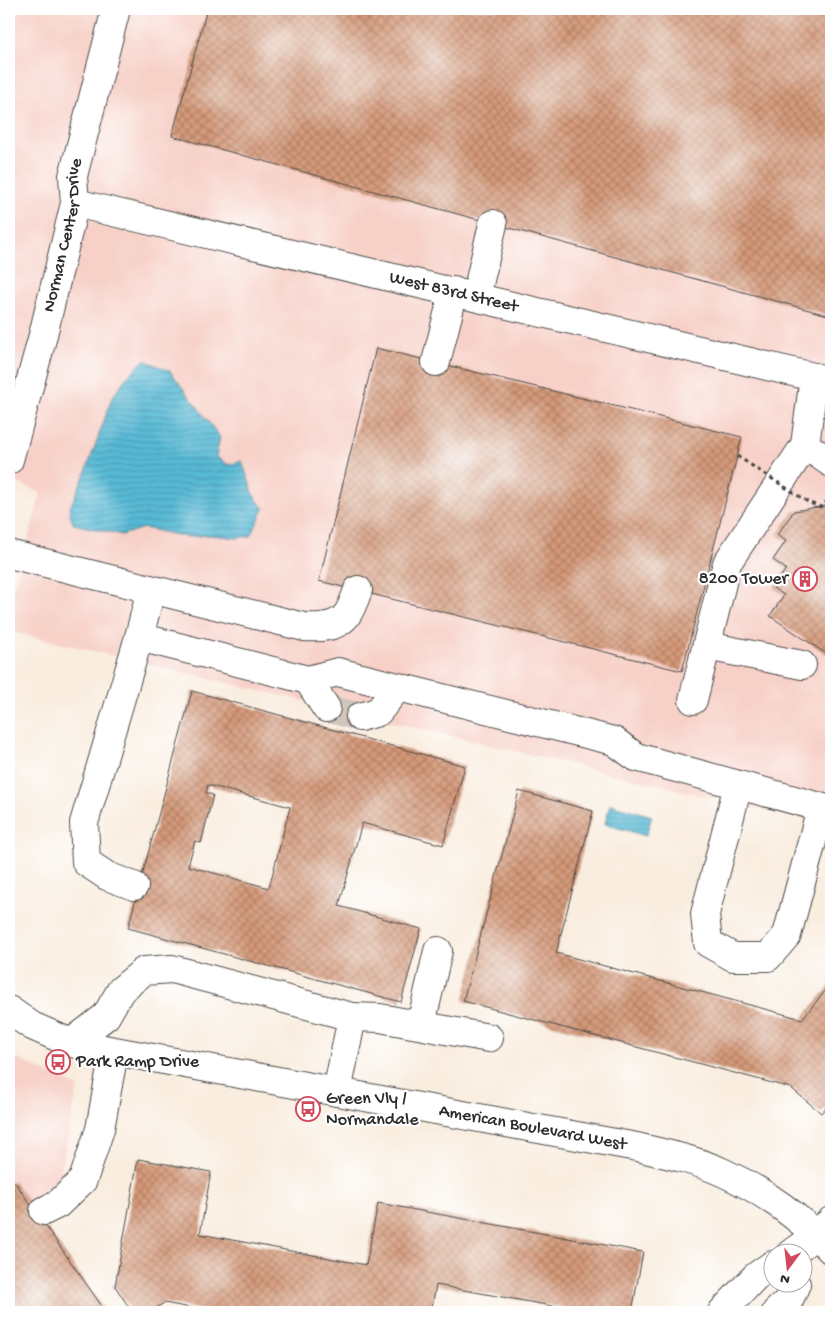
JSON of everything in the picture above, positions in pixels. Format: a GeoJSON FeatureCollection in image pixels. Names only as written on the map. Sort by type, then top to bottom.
{"type":"FeatureCollection","features":[{"type":"Feature","properties":{"kind":"street","name":"Norman Center Drive"},"geometry":{"type":"LineString","coordinates":[[9,460],[42,339],[75,203],[73,176],[116,9]]}},
{"type":"Feature","properties":{"kind":"street","name":"West 83rd Street"},"geometry":{"type":"LineString","coordinates":[[75,203],[823,379]]}},
{"type":"Feature","properties":{"kind":"street"},"geometry":{"type":"LineString","coordinates":[[436,362],[494,224]]}},
{"type":"Feature","properties":{"kind":"street"},"geometry":{"type":"LineString","coordinates":[[9,388],[42,339]]}},
{"type":"Feature","properties":{"kind":"street"},"geometry":{"type":"LineString","coordinates":[[693,700],[727,563],[805,445],[823,379]]}},
{"type":"Feature","properties":{"kind":"street"},"geometry":{"type":"LineString","coordinates":[[805,445],[831,463]]}},
{"type":"Feature","properties":{"kind":"street"},"geometry":{"type":"LineString","coordinates":[[9,554],[304,627],[323,628],[337,623],[348,614],[358,590]]}},
{"type":"Feature","properties":{"kind":"street"},"geometry":{"type":"LineString","coordinates":[[134,886],[108,876],[86,862],[84,823],[151,590]]}},
{"type":"Feature","properties":{"kind":"street"},"geometry":{"type":"LineString","coordinates":[[138,637],[308,680],[338,672],[614,741],[636,757],[826,809],[787,935],[768,957],[733,957],[708,943],[705,914],[738,785]]}},
{"type":"Feature","properties":{"kind":"street"},"geometry":{"type":"LineString","coordinates":[[707,646],[802,666]]}},
{"type":"Feature","properties":{"kind":"street"},"geometry":{"type":"LineString","coordinates":[[308,680],[326,708]]}},
{"type":"Feature","properties":{"kind":"street"},"geometry":{"type":"LineString","coordinates":[[360,717],[378,712],[398,687]]}},
{"type":"Feature","properties":{"kind":"street"},"geometry":{"type":"LineString","coordinates":[[421,1024],[438,951]]}},
{"type":"Feature","properties":{"kind":"street"},"geometry":{"type":"LineString","coordinates":[[71,1043],[106,1016],[121,990],[144,971],[172,969],[352,1017],[380,1018],[421,1024],[489,1038]]}},
{"type":"Feature","properties":{"kind":"street","name":"American Boulevard West"},"geometry":{"type":"LineString","coordinates":[[9,1010],[32,1026],[71,1043],[628,1145],[682,1158],[721,1171],[753,1187],[826,1235]]}},
{"type":"Feature","properties":{"kind":"street"},"geometry":{"type":"LineString","coordinates":[[337,1092],[352,1017]]}},
{"type":"Feature","properties":{"kind":"street"},"geometry":{"type":"LineString","coordinates":[[44,1211],[58,1204],[83,1180],[100,1129],[114,1052]]}},
{"type":"Feature","properties":{"kind":"street"},"geometry":{"type":"LineString","coordinates":[[809,1244],[826,1235]]}},
{"type":"Feature","properties":{"kind":"street"},"geometry":{"type":"LineString","coordinates":[[812,1254],[826,1235]]}},
{"type":"Feature","properties":{"kind":"street"},"geometry":{"type":"LineString","coordinates":[[722,1312],[762,1272]]}},
{"type":"Feature","properties":{"kind":"street"},"geometry":{"type":"LineString","coordinates":[[776,1312],[789,1300],[792,1294]]}},
{"type":"Feature","properties":{"kind":"path"},"geometry":{"type":"LineString","coordinates":[[737,456],[808,502],[820,507],[831,498]]}},
{"type":"Feature","properties":{"kind":"shaded area"},"geometry":{"type":"Polygon","coordinates":[[[9,9],[831,9],[831,826],[9,631],[9,605],[41,493],[9,479],[9,9]]]}},
{"type":"Feature","properties":{"kind":"shaded area"},"geometry":{"type":"Polygon","coordinates":[[[9,1055],[78,1087],[49,1230],[106,1312],[9,1312],[9,1055]]]}},
{"type":"Feature","properties":{"kind":"water"},"geometry":{"type":"Polygon","coordinates":[[[144,360],[170,371],[220,437],[216,457],[229,465],[242,461],[254,496],[264,509],[251,536],[237,538],[211,535],[186,537],[144,528],[122,535],[73,524],[69,510],[86,471],[112,398],[125,379],[144,360]]]}},
{"type":"Feature","properties":{"kind":"water"},"geometry":{"type":"Polygon","coordinates":[[[610,804],[652,816],[646,836],[605,824],[610,804]]]}},
{"type":"Feature","properties":{"kind":"building"},"geometry":{"type":"Polygon","coordinates":[[[207,9],[831,9],[831,316],[172,136],[207,9]]]}},
{"type":"Feature","properties":{"kind":"building"},"geometry":{"type":"Polygon","coordinates":[[[376,348],[742,437],[682,671],[319,581],[376,348]]]}},
{"type":"Feature","properties":{"kind":"building","name":"8200 Tower"},"geometry":{"type":"Polygon","coordinates":[[[831,505],[831,657],[770,616],[784,595],[773,588],[786,569],[773,560],[786,541],[777,535],[794,511],[831,505]]]}},
{"type":"Feature","properties":{"kind":"building"},"geometry":{"type":"Polygon","coordinates":[[[192,691],[465,766],[443,845],[362,823],[339,906],[421,929],[401,1002],[128,928],[192,691]],[[208,785],[206,793],[213,795],[201,843],[195,841],[188,866],[269,888],[290,807],[208,785]]]}},
{"type":"Feature","properties":{"kind":"building"},"geometry":{"type":"Polygon","coordinates":[[[519,791],[593,811],[556,953],[802,1019],[831,984],[831,1102],[821,1113],[791,1088],[463,1001],[519,791]]]}},
{"type":"Feature","properties":{"kind":"building"},"geometry":{"type":"Polygon","coordinates":[[[138,1159],[211,1172],[200,1234],[366,1265],[378,1203],[643,1252],[632,1312],[585,1312],[436,1285],[431,1312],[213,1312],[164,1303],[150,1312],[132,1312],[115,1286],[138,1159]]]}},
{"type":"Feature","properties":{"kind":"building"},"geometry":{"type":"Polygon","coordinates":[[[14,1181],[106,1312],[9,1312],[9,1185],[14,1181]]]}},
{"type":"Feature","properties":{"kind":"tunnel"},"geometry":{"type":"LineString","coordinates":[[326,708],[360,717]]}},
{"type":"Feature","properties":{"kind":"place","name":"8200 Tower"},"geometry":{"type":"Point","coordinates":[805,579]}},
{"type":"Feature","properties":{"kind":"place","name":"Park Ramp Drive"},"geometry":{"type":"Point","coordinates":[58,1062]}},
{"type":"Feature","properties":{"kind":"place","name":"Green Vly / Normandale"},"geometry":{"type":"Point","coordinates":[308,1109]}}]}
